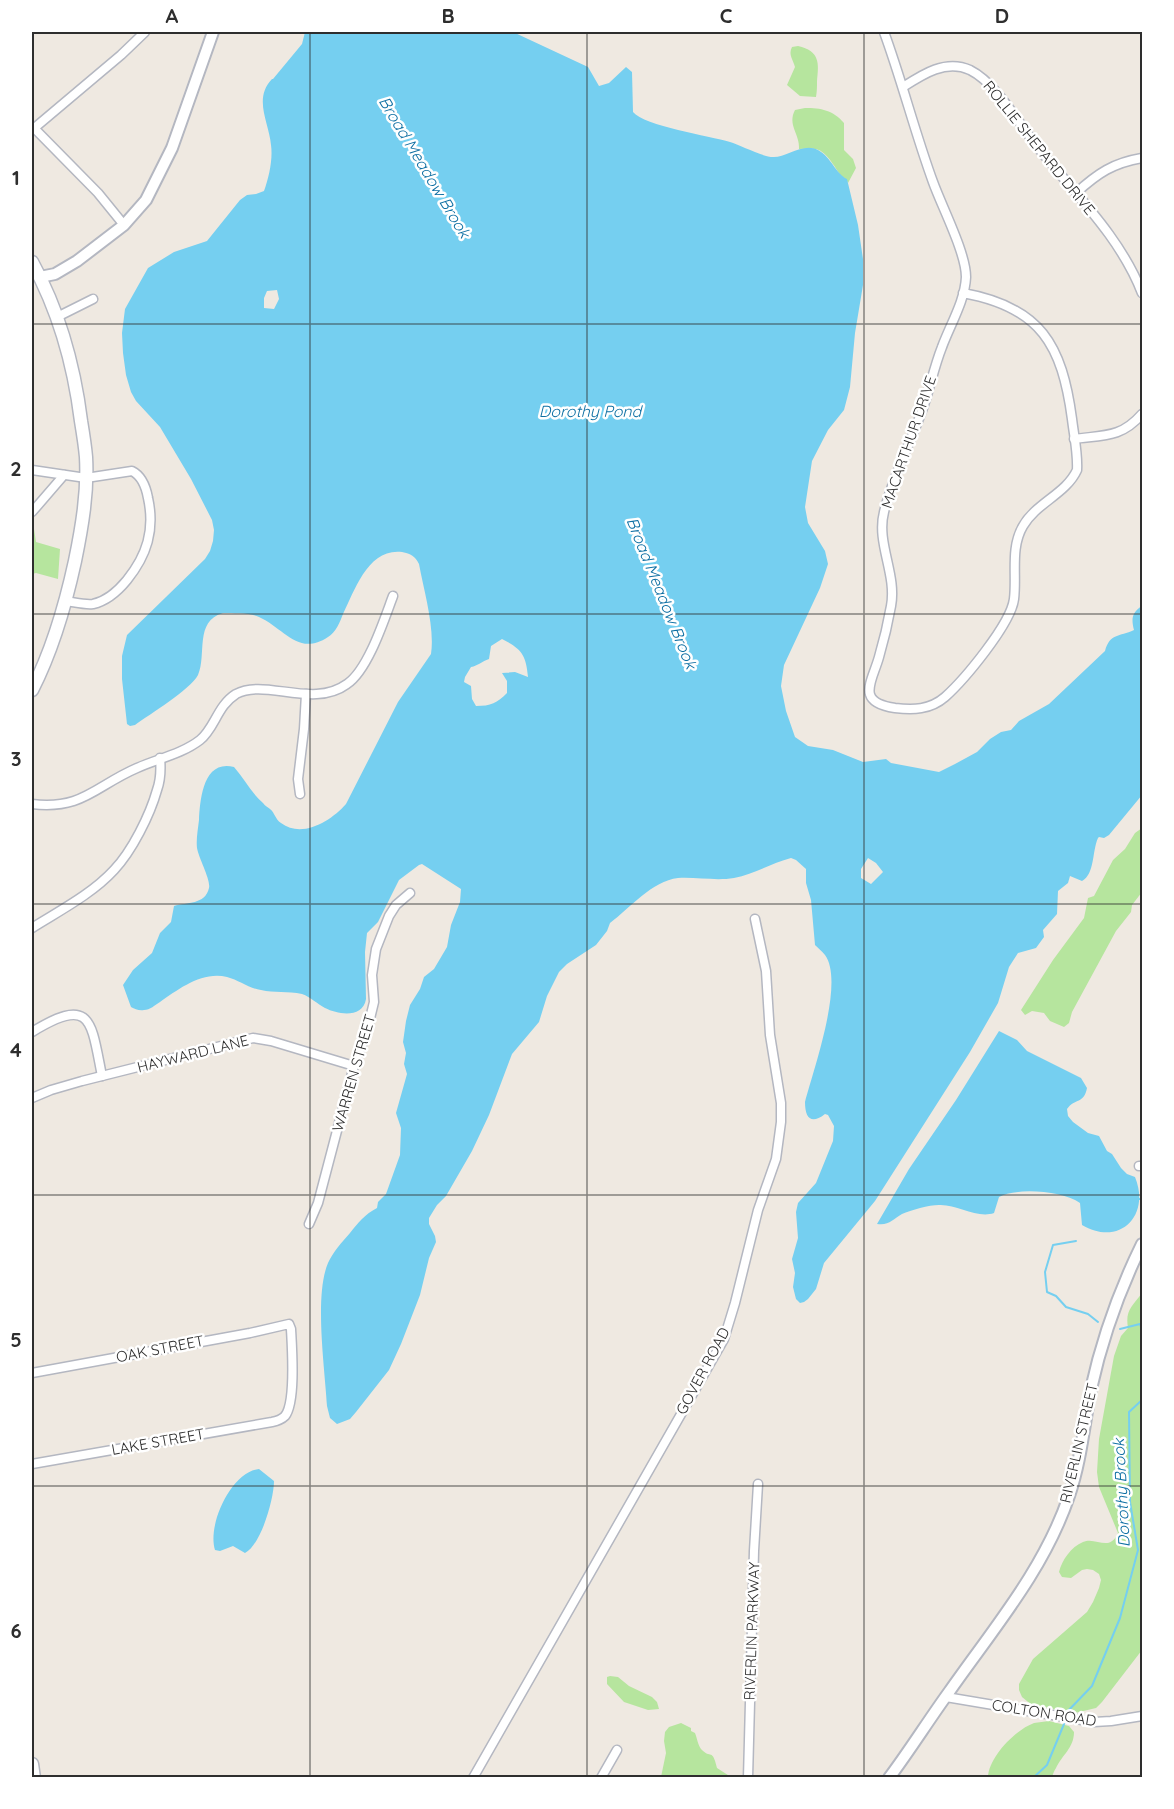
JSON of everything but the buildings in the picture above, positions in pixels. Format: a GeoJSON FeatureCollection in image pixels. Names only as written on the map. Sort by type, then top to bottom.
{"type":"FeatureCollection","features":[{"type":"Feature","properties":{"kind":"main road"},"geometry":{"type":"LineString","coordinates":[[32,262],[36,279],[45,287],[69,352],[86,457],[81,530],[65,601],[50,652],[32,690]]}},
{"type":"Feature","properties":{"kind":"main road"},"geometry":{"type":"LineString","coordinates":[[32,1764],[34,1778]]}},
{"type":"Feature","properties":{"kind":"street"},"geometry":{"type":"LineString","coordinates":[[124,225],[98,192],[33,129],[145,32]]}},
{"type":"Feature","properties":{"kind":"street"},"geometry":{"type":"LineString","coordinates":[[36,279],[55,274],[77,261],[124,225],[146,200],[172,148],[213,32]]}},
{"type":"Feature","properties":{"kind":"street","name":"MACARTHUR DRIVE"},"geometry":{"type":"LineString","coordinates":[[884,32],[917,135],[960,250],[965,271],[965,285],[939,355],[924,407],[884,512],[883,540],[893,589],[885,636],[869,686],[871,696],[875,701],[889,707],[899,708],[917,709],[930,706],[950,692],[968,672],[1011,610],[1015,594],[1017,539],[1023,525],[1035,510],[1076,474],[1074,439]]}},
{"type":"Feature","properties":{"kind":"street","name":"ROLLIE SHEPARD DRIVE"},"geometry":{"type":"LineString","coordinates":[[903,87],[934,69],[949,66],[970,70],[984,80],[1117,246],[1143,293]]}},
{"type":"Feature","properties":{"kind":"street"},"geometry":{"type":"LineString","coordinates":[[1076,192],[1097,174],[1111,166],[1143,158]]}},
{"type":"Feature","properties":{"kind":"street"},"geometry":{"type":"LineString","coordinates":[[963,293],[1012,307],[1033,322],[1047,338],[1061,368],[1070,404],[1074,439],[1122,432],[1143,414]]}},
{"type":"Feature","properties":{"kind":"street"},"geometry":{"type":"LineString","coordinates":[[57,317],[93,299]]}},
{"type":"Feature","properties":{"kind":"street"},"geometry":{"type":"LineString","coordinates":[[32,470],[86,478],[132,471],[140,478],[147,493],[151,515],[149,534],[144,555],[139,564],[121,587],[110,596],[93,604],[65,601]]}},
{"type":"Feature","properties":{"kind":"street"},"geometry":{"type":"LineString","coordinates":[[32,512],[64,475]]}},
{"type":"Feature","properties":{"kind":"street"},"geometry":{"type":"LineString","coordinates":[[32,804],[63,804],[82,799],[134,769],[184,749],[205,735],[226,702],[242,692],[257,690],[316,694],[332,692],[345,686],[356,676],[371,650],[393,596]]}},
{"type":"Feature","properties":{"kind":"street"},"geometry":{"type":"LineString","coordinates":[[300,794],[298,778],[306,694]]}},
{"type":"Feature","properties":{"kind":"street"},"geometry":{"type":"LineString","coordinates":[[32,928],[101,882],[120,863],[134,841],[158,789],[161,771],[160,758]]}},
{"type":"Feature","properties":{"kind":"street","name":"WARREN STREET"},"geometry":{"type":"LineString","coordinates":[[309,1224],[318,1203],[354,1066],[367,1031],[374,1002],[372,975],[376,949],[396,905],[410,893]]}},
{"type":"Feature","properties":{"kind":"street","name":"GOVER ROAD"},"geometry":{"type":"LineString","coordinates":[[473,1778],[724,1339],[730,1321],[758,1210],[776,1159],[781,1122],[781,1103],[770,1035],[766,971],[755,920]]}},
{"type":"Feature","properties":{"kind":"street"},"geometry":{"type":"LineString","coordinates":[[32,1032],[63,1016],[75,1014],[84,1017],[94,1037],[102,1076]]}},
{"type":"Feature","properties":{"kind":"street","name":"HAYWARD LANE"},"geometry":{"type":"LineString","coordinates":[[32,1098],[51,1090],[102,1076],[252,1038],[272,1041],[354,1066]]}},
{"type":"Feature","properties":{"kind":"street","name":"RIVERLIN STREET"},"geometry":{"type":"LineString","coordinates":[[888,1778],[1005,1617],[1033,1573],[1061,1518],[1076,1471],[1091,1390],[1112,1313],[1143,1244]]}},
{"type":"Feature","properties":{"kind":"street","name":"OAK STREET"},"geometry":{"type":"LineString","coordinates":[[32,1373],[289,1324],[292,1384],[288,1409],[283,1418]]}},
{"type":"Feature","properties":{"kind":"street","name":"LAKE STREET"},"geometry":{"type":"LineString","coordinates":[[32,1464],[272,1422],[283,1418]]}},
{"type":"Feature","properties":{"kind":"street","name":"RIVERLIN PARKWAY"},"geometry":{"type":"LineString","coordinates":[[748,1778],[758,1484]]}},
{"type":"Feature","properties":{"kind":"street","name":"COLTON ROAD"},"geometry":{"type":"LineString","coordinates":[[946,1697],[1094,1722],[1143,1716]]}},
{"type":"Feature","properties":{"kind":"street"},"geometry":{"type":"LineString","coordinates":[[601,1778],[617,1750]]}},
{"type":"Feature","properties":{"kind":"green space"},"geometry":{"type":"Polygon","coordinates":[[[798,46],[811,51],[818,63],[816,97],[800,96],[787,85],[795,67],[791,50],[792,47],[798,46]]]}},
{"type":"Feature","properties":{"kind":"green space"},"geometry":{"type":"Polygon","coordinates":[[[805,108],[826,111],[836,115],[844,123],[844,150],[853,159],[856,168],[848,183],[822,152],[813,149],[799,149],[792,120],[795,110],[805,108]]]}},
{"type":"Feature","properties":{"kind":"green space"},"geometry":{"type":"Polygon","coordinates":[[[32,516],[36,542],[60,549],[58,579],[32,574],[32,516]]]}},
{"type":"Feature","properties":{"kind":"green space"},"geometry":{"type":"Polygon","coordinates":[[[1142,828],[1142,892],[1132,905],[1131,912],[1116,931],[1072,1012],[1069,1023],[1064,1027],[1050,1021],[1044,1013],[1032,1011],[1025,1015],[1021,1010],[1053,960],[1084,918],[1088,898],[1094,896],[1113,860],[1125,849],[1135,833],[1142,828]]]}},
{"type":"Feature","properties":{"kind":"green space"},"geometry":{"type":"Polygon","coordinates":[[[1142,1293],[1142,1650],[1096,1708],[1071,1714],[1033,1706],[1022,1697],[1019,1684],[1033,1659],[1087,1612],[1101,1580],[1099,1574],[1087,1569],[1071,1578],[1062,1577],[1059,1572],[1062,1563],[1079,1544],[1088,1541],[1111,1542],[1118,1533],[1099,1487],[1097,1472],[1099,1439],[1114,1356],[1121,1336],[1128,1328],[1128,1313],[1142,1293]]]}},
{"type":"Feature","properties":{"kind":"green space"},"geometry":{"type":"Polygon","coordinates":[[[607,1677],[618,1677],[629,1686],[652,1697],[659,1709],[648,1710],[624,1702],[607,1684],[607,1677]]]}},
{"type":"Feature","properties":{"kind":"green space"},"geometry":{"type":"Polygon","coordinates":[[[1049,1721],[1069,1726],[1074,1732],[1070,1747],[1058,1763],[1052,1777],[988,1777],[993,1761],[1011,1738],[1034,1723],[1049,1721]]]}},
{"type":"Feature","properties":{"kind":"green space"},"geometry":{"type":"Polygon","coordinates":[[[681,1723],[695,1733],[700,1747],[712,1756],[717,1768],[731,1777],[661,1777],[666,1753],[665,1732],[669,1727],[681,1723]]]}},
{"type":"Feature","properties":{"kind":"water","name":"Dorothy Pond"},"geometry":{"type":"Polygon","coordinates":[[[305,32],[513,32],[588,67],[599,86],[609,83],[626,67],[632,72],[633,112],[650,122],[730,142],[770,157],[813,148],[823,153],[847,179],[863,259],[863,285],[855,333],[850,387],[844,410],[828,430],[812,461],[805,507],[808,523],[825,551],[828,564],[820,588],[784,665],[781,686],[795,737],[808,746],[833,750],[863,762],[886,759],[891,763],[939,772],[977,752],[990,739],[1001,732],[1011,730],[1019,721],[1049,704],[1105,651],[1112,638],[1134,630],[1133,616],[1142,606],[1142,795],[1109,835],[1098,838],[1091,868],[1086,878],[1082,881],[1070,876],[1068,883],[1058,891],[1057,914],[1043,930],[1044,937],[1036,948],[1018,953],[1009,967],[998,1003],[970,1052],[875,1201],[824,1263],[816,1289],[808,1299],[800,1303],[796,1299],[792,1259],[798,1238],[796,1212],[798,1203],[816,1183],[833,1141],[834,1126],[828,1115],[825,1114],[816,1119],[810,1118],[806,1112],[805,1102],[830,1005],[831,985],[830,968],[825,955],[815,945],[806,869],[791,858],[734,878],[678,878],[659,884],[610,923],[596,945],[559,972],[547,996],[539,1022],[512,1054],[489,1115],[472,1151],[446,1196],[429,1218],[436,1242],[429,1258],[420,1295],[389,1370],[350,1419],[337,1424],[330,1418],[327,1406],[321,1313],[324,1277],[332,1255],[362,1219],[377,1208],[378,1202],[386,1194],[400,1155],[401,1128],[396,1113],[407,1074],[403,1042],[406,1021],[410,1005],[424,977],[434,969],[447,947],[451,925],[460,902],[461,889],[422,864],[399,880],[378,922],[367,933],[366,999],[364,1005],[355,1012],[337,1012],[325,1008],[302,994],[256,989],[231,978],[218,976],[191,982],[150,1008],[140,1010],[131,1007],[123,985],[133,970],[152,953],[160,933],[171,922],[174,906],[195,902],[207,893],[209,884],[198,853],[197,841],[202,792],[210,775],[216,769],[224,766],[234,767],[255,795],[279,821],[289,827],[307,829],[324,822],[346,804],[398,702],[431,654],[430,621],[419,564],[414,557],[408,554],[390,553],[380,557],[364,572],[335,630],[328,637],[317,642],[308,644],[292,639],[255,615],[223,613],[214,617],[208,623],[205,631],[200,667],[194,681],[179,695],[135,725],[127,724],[122,656],[127,635],[205,559],[210,551],[214,530],[212,520],[191,479],[160,427],[136,401],[131,392],[123,353],[122,333],[125,309],[148,268],[174,252],[207,241],[240,200],[247,195],[264,191],[270,168],[271,150],[263,103],[266,87],[302,44],[305,32]],[[277,290],[267,291],[264,308],[274,309],[279,299],[277,290]],[[502,639],[491,646],[489,659],[471,667],[465,677],[464,682],[471,686],[472,699],[476,706],[493,703],[507,693],[507,681],[502,673],[515,672],[528,677],[524,658],[514,646],[502,639]],[[868,858],[861,869],[861,878],[871,884],[883,872],[876,863],[868,858]]]}},
{"type":"Feature","properties":{"kind":"water"},"geometry":{"type":"Polygon","coordinates":[[[999,1031],[1017,1040],[1027,1051],[1081,1078],[1087,1088],[1086,1093],[1067,1109],[1068,1116],[1088,1133],[1099,1136],[1107,1151],[1112,1154],[1121,1168],[1127,1174],[1135,1177],[1139,1191],[1139,1204],[1135,1215],[1119,1230],[1096,1231],[1082,1225],[1080,1203],[1072,1199],[1052,1193],[1028,1191],[999,1197],[994,1213],[981,1214],[946,1205],[935,1205],[906,1212],[888,1223],[877,1224],[909,1169],[999,1031]]]}},
{"type":"Feature","properties":{"kind":"water"},"geometry":{"type":"Polygon","coordinates":[[[259,1469],[274,1481],[269,1510],[256,1541],[245,1553],[233,1546],[220,1551],[215,1550],[213,1539],[215,1527],[224,1501],[239,1479],[259,1469]]]}},
{"type":"Feature","properties":{"kind":"waterway","name":"Dorothy Brook"},"geometry":{"type":"LineString","coordinates":[[1136,1199],[1142,1199]]}},
{"type":"Feature","properties":{"kind":"waterway","name":"Dorothy Brook"},"geometry":{"type":"LineString","coordinates":[[1076,1241],[1053,1245],[1045,1272],[1047,1292],[1056,1296],[1066,1307],[1088,1314],[1098,1322]]}},
{"type":"Feature","properties":{"kind":"waterway","name":"Dorothy Brook"},"geometry":{"type":"LineString","coordinates":[[1120,1329],[1140,1324],[1142,1330]]}},
{"type":"Feature","properties":{"kind":"waterway","name":"Dorothy Brook"},"geometry":{"type":"LineString","coordinates":[[1065,1714],[1092,1686],[1120,1618],[1138,1550],[1130,1502],[1129,1412],[1142,1400]]}},
{"type":"Feature","properties":{"kind":"waterway","name":"Dorothy Brook"},"geometry":{"type":"LineString","coordinates":[[1033,1778],[1047,1765],[1065,1719]]}},
{"type":"Feature","properties":{"kind":"water label","name":"Broad Meadow Brook"},"geometry":{"type":"Point","coordinates":[425,167]}},
{"type":"Feature","properties":{"kind":"water label","name":"Broad Meadow Brook"},"geometry":{"type":"Point","coordinates":[662,593]}}]}
